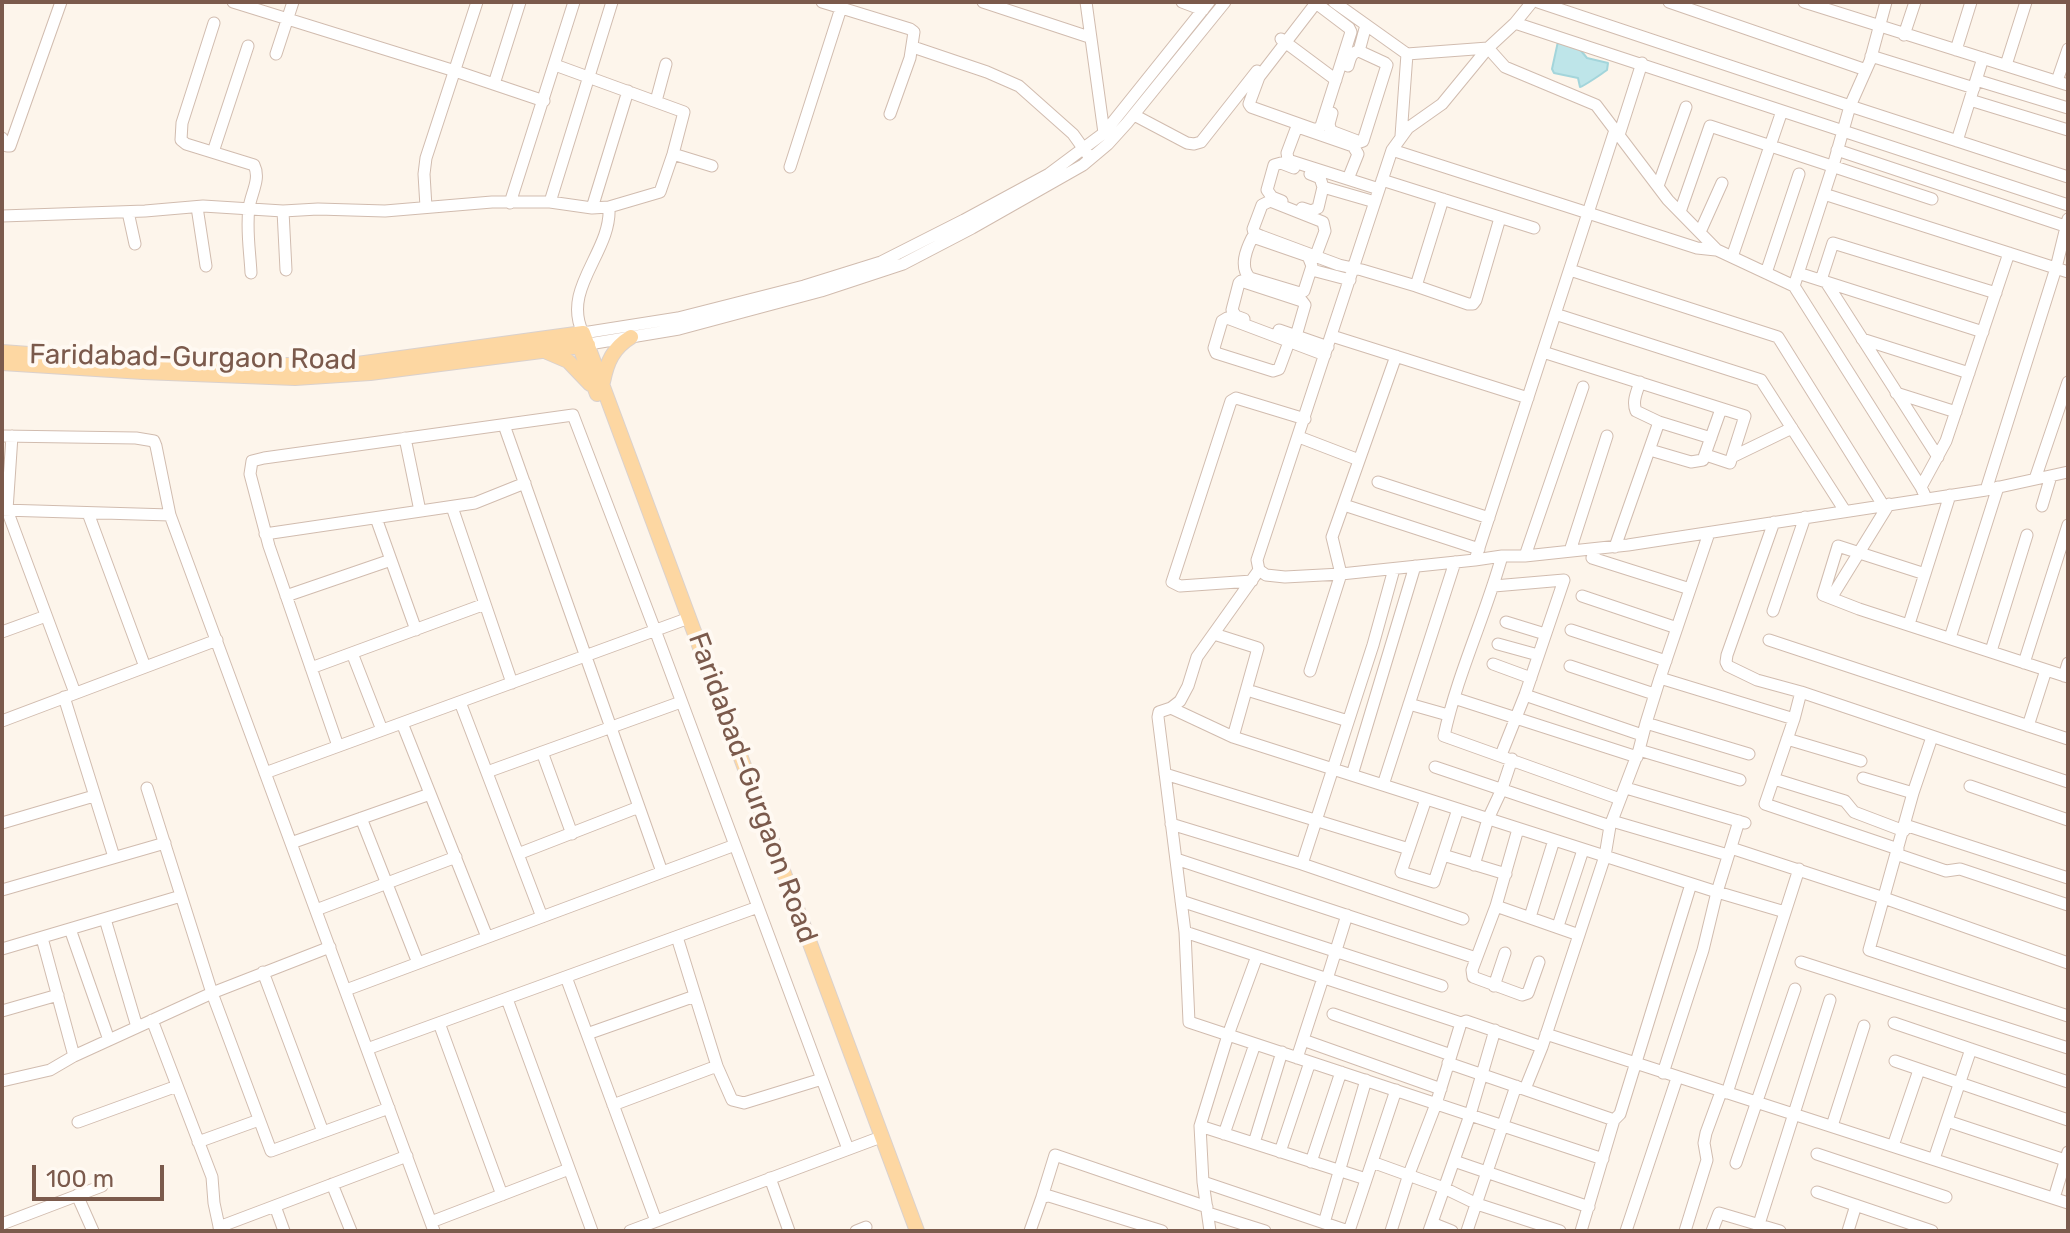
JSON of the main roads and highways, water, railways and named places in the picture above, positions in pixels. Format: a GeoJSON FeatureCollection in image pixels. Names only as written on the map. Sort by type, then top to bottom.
{"type":"FeatureCollection","features":[{"type":"Feature","properties":{"kind":"main road"},"geometry":{"type":"LineString","coordinates":[[544,351],[568,361],[599,387],[615,349],[631,337]]}},
{"type":"Feature","properties":{"kind":"main road","name":"Faridabad-Gurgaon Road"},"geometry":{"type":"LineString","coordinates":[[581,339],[877,1138],[907,1231]]}},
{"type":"Feature","properties":{"kind":"main road","name":"Faridabad-Gurgaon Road"},"geometry":{"type":"LineString","coordinates":[[2,363],[295,378],[370,373],[544,351],[581,339]]}},
{"type":"Feature","properties":{"kind":"main road","name":"Faridabad-Gurgaon Road"},"geometry":{"type":"LineString","coordinates":[[2,352],[123,361],[350,365],[581,339]]}},
{"type":"Feature","properties":{"kind":"main road","name":"Faridabad-Gurgaon Road"},"geometry":{"type":"LineString","coordinates":[[877,1138],[917,1231]]}},
{"type":"Feature","properties":{"kind":"water"},"geometry":{"type":"Polygon","coordinates":[[[1559,37],[1578,47],[1587,58],[1608,63],[1607,70],[1580,87],[1578,78],[1554,73],[1552,69],[1559,37]]]}}]}
